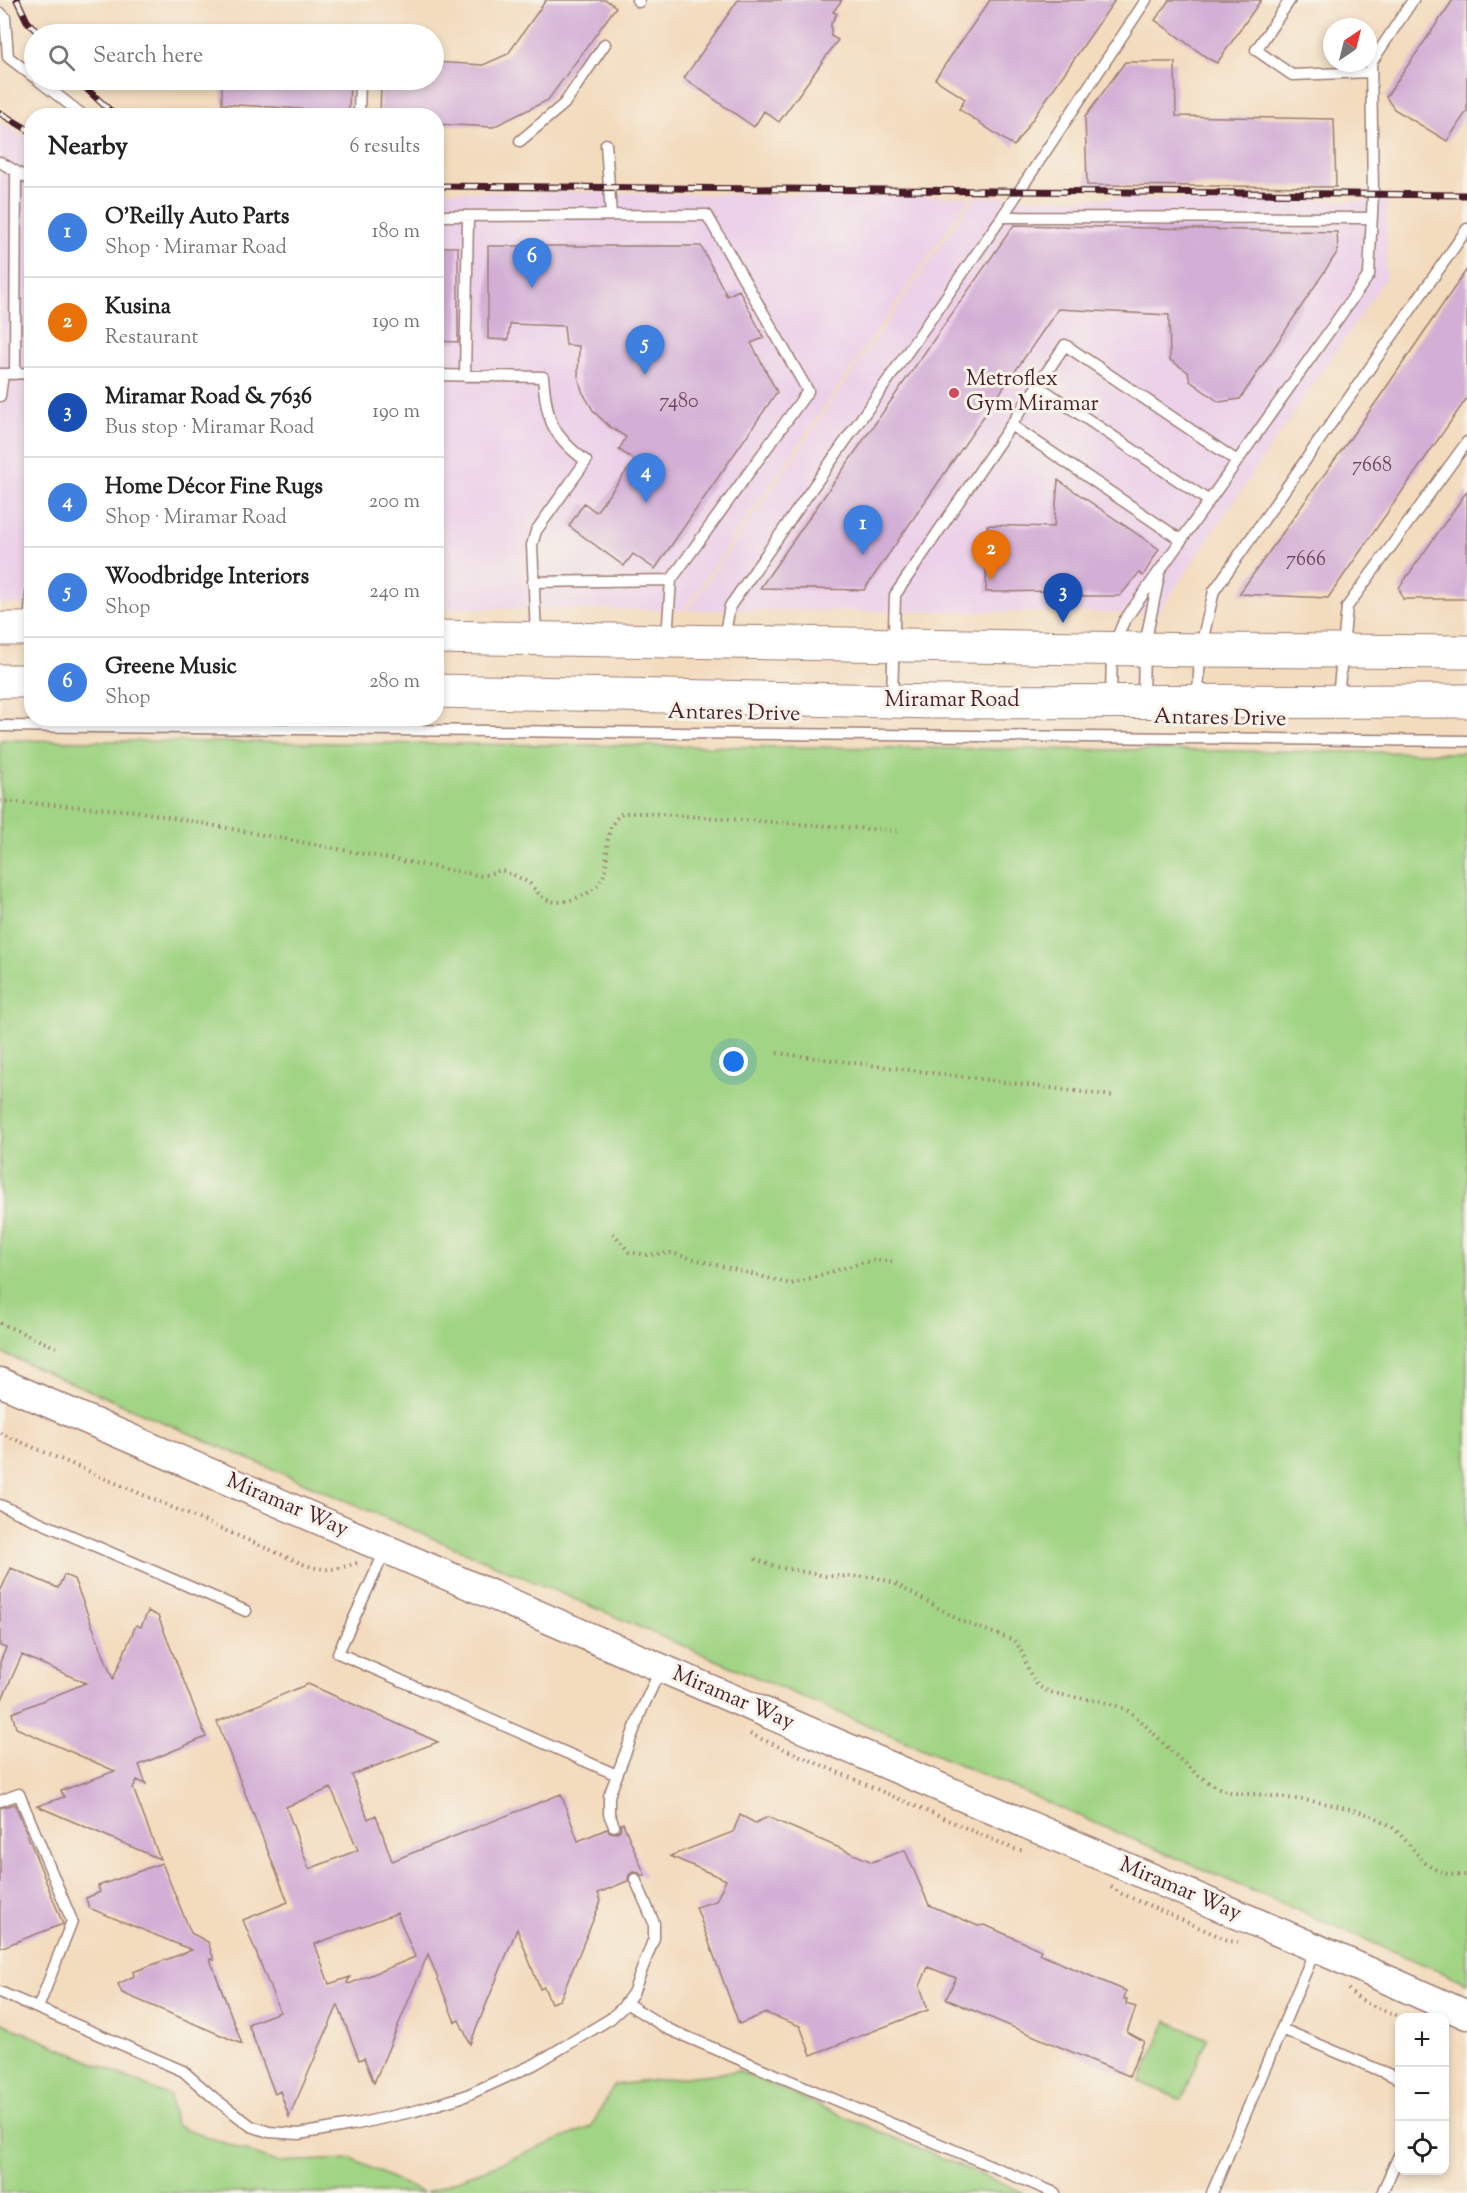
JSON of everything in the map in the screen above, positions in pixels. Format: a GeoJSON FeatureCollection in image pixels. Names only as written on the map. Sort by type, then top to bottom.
{"type":"FeatureCollection","features":[{"type":"Feature","properties":{"kind":"main road"},"geometry":{"type":"LineString","coordinates":[[444,637],[1112,649],[1467,652]]}},
{"type":"Feature","properties":{"kind":"main road"},"geometry":{"type":"LineString","coordinates":[[0,681],[24,681]]}},
{"type":"Feature","properties":{"kind":"main road","name":"Miramar Road"},"geometry":{"type":"LineString","coordinates":[[444,691],[892,701],[1467,701]]}},
{"type":"Feature","properties":{"kind":"street","name":"Miramar Way"},"geometry":{"type":"LineString","coordinates":[[0,1382],[382,1557],[661,1668],[1316,1948],[1467,2015]]}},
{"type":"Feature","properties":{"kind":"lane"},"geometry":{"type":"LineString","coordinates":[[723,642],[730,606],[1002,218],[1146,0]]}},
{"type":"Feature","properties":{"kind":"lane"},"geometry":{"type":"LineString","coordinates":[[1111,701],[1112,649],[1124,621],[1369,275],[1372,218],[1371,72],[1293,75],[1256,50],[1290,0]]}},
{"type":"Feature","properties":{"kind":"lane"},"geometry":{"type":"LineString","coordinates":[[1377,54],[1413,0]]}},
{"type":"Feature","properties":{"kind":"lane"},"geometry":{"type":"LineString","coordinates":[[0,13],[5,17],[8,57],[24,69]]}},
{"type":"Feature","properties":{"kind":"lane"},"geometry":{"type":"LineString","coordinates":[[520,141],[564,104],[605,44]]}},
{"type":"Feature","properties":{"kind":"lane"},"geometry":{"type":"LineString","coordinates":[[51,90],[74,108]]}},
{"type":"Feature","properties":{"kind":"lane"},"geometry":{"type":"LineString","coordinates":[[359,108],[360,90]]}},
{"type":"Feature","properties":{"kind":"lane"},"geometry":{"type":"LineString","coordinates":[[606,144],[611,215]]}},
{"type":"Feature","properties":{"kind":"lane"},"geometry":{"type":"LineString","coordinates":[[0,162],[24,177]]}},
{"type":"Feature","properties":{"kind":"lane"},"geometry":{"type":"LineString","coordinates":[[15,374],[16,173]]}},
{"type":"Feature","properties":{"kind":"lane"},"geometry":{"type":"LineString","coordinates":[[444,216],[707,215],[808,392],[671,580],[667,641]]}},
{"type":"Feature","properties":{"kind":"lane"},"geometry":{"type":"LineString","coordinates":[[465,376],[468,218]]}},
{"type":"Feature","properties":{"kind":"lane"},"geometry":{"type":"LineString","coordinates":[[1002,218],[1372,218]]}},
{"type":"Feature","properties":{"kind":"lane"},"geometry":{"type":"LineString","coordinates":[[1198,701],[1200,650],[1214,591],[1467,229]]}},
{"type":"Feature","properties":{"kind":"lane"},"geometry":{"type":"LineString","coordinates":[[892,701],[895,595],[1065,345],[1237,461]]}},
{"type":"Feature","properties":{"kind":"lane"},"geometry":{"type":"LineString","coordinates":[[0,396],[2,374],[24,373]]}},
{"type":"Feature","properties":{"kind":"lane"},"geometry":{"type":"LineString","coordinates":[[444,375],[543,377],[545,404],[553,426],[565,445],[586,461],[536,531],[532,544],[536,639]]}},
{"type":"Feature","properties":{"kind":"lane"},"geometry":{"type":"LineString","coordinates":[[1038,386],[1209,501]]}},
{"type":"Feature","properties":{"kind":"lane"},"geometry":{"type":"LineString","coordinates":[[1011,425],[1181,540]]}},
{"type":"Feature","properties":{"kind":"lane"},"geometry":{"type":"LineString","coordinates":[[1338,701],[1347,607],[1467,442]]}},
{"type":"Feature","properties":{"kind":"lane"},"geometry":{"type":"LineString","coordinates":[[1143,701],[1144,649],[1160,572]]}},
{"type":"Feature","properties":{"kind":"lane"},"geometry":{"type":"LineString","coordinates":[[533,582],[671,580]]}},
{"type":"Feature","properties":{"kind":"lane"},"geometry":{"type":"LineString","coordinates":[[20,629],[24,613]]}},
{"type":"Feature","properties":{"kind":"lane","name":"Antares Drive"},"geometry":{"type":"LineString","coordinates":[[0,726],[1467,741]]}},
{"type":"Feature","properties":{"kind":"lane"},"geometry":{"type":"LineString","coordinates":[[0,1506],[246,1611]]}},
{"type":"Feature","properties":{"kind":"lane"},"geometry":{"type":"LineString","coordinates":[[382,1557],[338,1653],[617,1775]]}},
{"type":"Feature","properties":{"kind":"lane"},"geometry":{"type":"LineString","coordinates":[[614,1826],[609,1814],[609,1796],[661,1668]]}},
{"type":"Feature","properties":{"kind":"lane"},"geometry":{"type":"LineString","coordinates":[[0,1801],[19,1794],[72,1922],[38,2008]]}},
{"type":"Feature","properties":{"kind":"lane"},"geometry":{"type":"LineString","coordinates":[[0,1992],[183,2071],[250,2126],[269,2132],[299,2133],[357,2124],[404,2114],[465,2096],[535,2064],[610,2019],[626,2003],[654,1938],[654,1923],[635,1879]]}},
{"type":"Feature","properties":{"kind":"lane"},"geometry":{"type":"LineString","coordinates":[[1212,2193],[1316,1948]]}},
{"type":"Feature","properties":{"kind":"lane"},"geometry":{"type":"LineString","coordinates":[[626,2003],[668,2029],[1055,2193]]}},
{"type":"Feature","properties":{"kind":"lane"},"geometry":{"type":"LineString","coordinates":[[1282,2029],[1395,2077]]}},
{"type":"Feature","properties":{"kind":"lane"},"geometry":{"type":"LineString","coordinates":[[1382,2193],[1395,2164]]}},
{"type":"Feature","properties":{"kind":"path"},"geometry":{"type":"LineString","coordinates":[[0,801],[136,811],[483,876],[501,870],[528,883],[546,900],[567,902],[593,891],[604,875],[608,833],[612,821],[622,813],[898,831]]}},
{"type":"Feature","properties":{"kind":"path"},"geometry":{"type":"LineString","coordinates":[[777,1053],[1113,1096]]}},
{"type":"Feature","properties":{"kind":"path"},"geometry":{"type":"LineString","coordinates":[[613,1233],[629,1251],[647,1255],[671,1253],[791,1284],[861,1263],[877,1260],[895,1262]]}},
{"type":"Feature","properties":{"kind":"path"},"geometry":{"type":"LineString","coordinates":[[0,1323],[57,1348]]}},
{"type":"Feature","properties":{"kind":"path"},"geometry":{"type":"LineString","coordinates":[[0,1433],[321,1570],[334,1570],[382,1557]]}},
{"type":"Feature","properties":{"kind":"path"},"geometry":{"type":"LineString","coordinates":[[755,1559],[777,1567],[826,1576],[874,1577],[894,1583],[963,1622],[1013,1640],[1019,1645],[1030,1673],[1039,1686],[1048,1691],[1103,1702],[1128,1711],[1213,1785],[1227,1792],[1292,1798],[1356,1809],[1393,1827],[1422,1860],[1443,1874],[1467,1875]]}},
{"type":"Feature","properties":{"kind":"path"},"geometry":{"type":"LineString","coordinates":[[750,1733],[759,1739],[1014,1849],[1035,1853]]}},
{"type":"Feature","properties":{"kind":"path"},"geometry":{"type":"LineString","coordinates":[[1103,1883],[1120,1893],[1230,1941],[1240,1942]]}},
{"type":"Feature","properties":{"kind":"path"},"geometry":{"type":"LineString","coordinates":[[1346,1988],[1352,1994],[1395,2014]]}},
{"type":"Feature","properties":{"kind":"shaded area"},"geometry":{"type":"Polygon","coordinates":[[[0,122],[24,137],[24,605],[0,604],[0,122]]]}},
{"type":"Feature","properties":{"kind":"shaded area"},"geometry":{"type":"Polygon","coordinates":[[[444,191],[970,197],[684,610],[444,608],[444,191]]]}},
{"type":"Feature","properties":{"kind":"shaded area"},"geometry":{"type":"Polygon","coordinates":[[[974,197],[1387,201],[1386,278],[1158,613],[688,610],[974,197]]]}},
{"type":"Feature","properties":{"kind":"green space"},"geometry":{"type":"Polygon","coordinates":[[[0,740],[1467,753],[1467,1983],[0,1352],[0,740]]]}},
{"type":"Feature","properties":{"kind":"green space"},"geometry":{"type":"Polygon","coordinates":[[[1167,2021],[1207,2039],[1182,2100],[1140,2082],[1167,2021]]]}},
{"type":"Feature","properties":{"kind":"green space"},"geometry":{"type":"Polygon","coordinates":[[[0,2022],[170,2096],[175,2125],[276,2162],[352,2159],[423,2193],[0,2193],[0,2022]]]}},
{"type":"Feature","properties":{"kind":"green space"},"geometry":{"type":"Polygon","coordinates":[[[738,2071],[1024,2193],[425,2193],[591,2127],[614,2085],[738,2071]]]}},
{"type":"Feature","properties":{"kind":"building"},"geometry":{"type":"Polygon","coordinates":[[[546,0],[606,0],[616,7],[548,100],[493,127],[444,124],[444,108],[380,108],[381,90],[444,90],[444,63],[483,65],[508,54],[546,0]]]}},
{"type":"Feature","properties":{"kind":"building"},"geometry":{"type":"Polygon","coordinates":[[[738,0],[842,0],[833,12],[837,14],[831,23],[831,36],[838,40],[779,122],[764,111],[754,127],[684,78],[738,0]]]}},
{"type":"Feature","properties":{"kind":"building"},"geometry":{"type":"Polygon","coordinates":[[[990,0],[1115,0],[1014,146],[959,109],[965,99],[935,79],[990,0]]]}},
{"type":"Feature","properties":{"kind":"building"},"geometry":{"type":"Polygon","coordinates":[[[1169,0],[1261,0],[1217,63],[1155,20],[1169,0]]]}},
{"type":"Feature","properties":{"kind":"building"},"geometry":{"type":"Polygon","coordinates":[[[1453,0],[1467,0],[1467,111],[1447,141],[1394,109],[1386,97],[1453,0]]]}},
{"type":"Feature","properties":{"kind":"building"},"geometry":{"type":"Polygon","coordinates":[[[1125,62],[1175,62],[1176,116],[1334,119],[1336,187],[1087,185],[1085,117],[1125,62]]]}},
{"type":"Feature","properties":{"kind":"building"},"geometry":{"type":"Polygon","coordinates":[[[222,90],[350,90],[349,108],[286,108],[222,104],[222,90]]]}},
{"type":"Feature","properties":{"kind":"building"},"geometry":{"type":"Polygon","coordinates":[[[1014,225],[1337,232],[1338,251],[1240,399],[1219,402],[1190,381],[1188,372],[1170,360],[1169,315],[1058,309],[864,590],[760,588],[1014,225]]]}},
{"type":"Feature","properties":{"kind":"building"},"geometry":{"type":"Polygon","coordinates":[[[488,246],[701,246],[727,296],[739,290],[764,338],[751,343],[777,392],[655,569],[633,554],[624,566],[569,526],[584,503],[596,512],[635,460],[619,450],[626,437],[610,427],[594,412],[582,391],[578,376],[579,346],[566,345],[564,326],[510,324],[508,340],[488,339],[488,246]]]}},
{"type":"Feature","properties":{"kind":"building"},"geometry":{"type":"Polygon","coordinates":[[[444,247],[458,247],[458,342],[444,341],[444,247]]]}},
{"type":"Feature","properties":{"kind":"building"},"geometry":{"type":"Polygon","coordinates":[[[1467,269],[1467,398],[1328,598],[1239,594],[1381,395],[1467,269]]]}},
{"type":"Feature","properties":{"kind":"building"},"geometry":{"type":"Polygon","coordinates":[[[1058,480],[1159,549],[1143,576],[1139,573],[1120,596],[1049,596],[1050,591],[986,592],[987,525],[1054,527],[1058,480]]]}},
{"type":"Feature","properties":{"kind":"building"},"geometry":{"type":"Polygon","coordinates":[[[1467,491],[1467,599],[1403,599],[1399,588],[1467,491]]]}},
{"type":"Feature","properties":{"kind":"building"},"geometry":{"type":"Polygon","coordinates":[[[11,1568],[58,1588],[64,1575],[74,1579],[113,1679],[136,1625],[141,1627],[148,1611],[158,1616],[206,1737],[139,1765],[146,1784],[137,1780],[133,1788],[160,1859],[37,1806],[64,1797],[61,1791],[115,1771],[16,1728],[12,1713],[86,1683],[22,1655],[0,1704],[0,1662],[6,1648],[0,1646],[0,1592],[11,1568]]]}},
{"type":"Feature","properties":{"kind":"building"},"geometry":{"type":"Polygon","coordinates":[[[308,1684],[438,1742],[352,1775],[368,1819],[376,1815],[392,1861],[561,1794],[578,1841],[607,1829],[616,1833],[623,1823],[645,1875],[633,1872],[629,1875],[628,1881],[598,1893],[601,1901],[560,2000],[551,2003],[544,1987],[540,1989],[517,1929],[470,2044],[459,2020],[455,2022],[428,1954],[374,2083],[364,2058],[359,2060],[338,2005],[289,2117],[280,2091],[275,2094],[248,2024],[280,2012],[243,1920],[288,1902],[217,1722],[308,1684]],[[331,1788],[286,1807],[309,1869],[358,1850],[331,1788]],[[397,1913],[315,1944],[329,1984],[350,1977],[347,1983],[349,1984],[415,1957],[397,1913]]]}},
{"type":"Feature","properties":{"kind":"building"},"geometry":{"type":"Polygon","coordinates":[[[15,1804],[63,1924],[0,1948],[0,1808],[15,1804]]]}},
{"type":"Feature","properties":{"kind":"building"},"geometry":{"type":"Polygon","coordinates":[[[740,1815],[755,1823],[768,1817],[872,1862],[905,1850],[929,1905],[978,1926],[985,1925],[1041,1950],[1039,1954],[1126,1991],[1124,1999],[1127,1999],[1126,2004],[1136,2007],[1127,2032],[1144,2041],[1129,2076],[946,1999],[956,1978],[928,1967],[920,1986],[928,2010],[811,2055],[800,2026],[766,2013],[739,2024],[696,1907],[716,1901],[726,1880],[670,1856],[733,1832],[740,1815]]]}},
{"type":"Feature","properties":{"kind":"building"},"geometry":{"type":"Polygon","coordinates":[[[162,1863],[191,1933],[208,1942],[214,1960],[210,1959],[242,2044],[122,1993],[118,1984],[134,1976],[133,1972],[192,1950],[89,1908],[86,1898],[100,1892],[98,1886],[162,1863]]]}},
{"type":"Feature","properties":{"kind":"railway"},"geometry":{"type":"LineString","coordinates":[[17,0],[30,24]]}},
{"type":"Feature","properties":{"kind":"railway"},"geometry":{"type":"LineString","coordinates":[[88,90],[107,108]]}},
{"type":"Feature","properties":{"kind":"railway"},"geometry":{"type":"LineString","coordinates":[[0,113],[24,127]]}},
{"type":"Feature","properties":{"kind":"railway"},"geometry":{"type":"LineString","coordinates":[[444,186],[1467,195]]}},
{"type":"Feature","properties":{"kind":"place","name":"Greene Music"},"geometry":{"type":"Point","coordinates":[532,288]}},
{"type":"Feature","properties":{"kind":"place","name":"Woodbridge Interiors"},"geometry":{"type":"Point","coordinates":[645,375]}},
{"type":"Feature","properties":{"kind":"place","name":"Metroflex Gym Miramar"},"geometry":{"type":"Point","coordinates":[954,393]}},
{"type":"Feature","properties":{"kind":"place","name":"Home Décor Fine Rugs"},"geometry":{"type":"Point","coordinates":[646,503]}},
{"type":"Feature","properties":{"kind":"place","name":"O'Reilly Auto Parts"},"geometry":{"type":"Point","coordinates":[863,555]}},
{"type":"Feature","properties":{"kind":"place","name":"Kusina"},"geometry":{"type":"Point","coordinates":[991,580]}},
{"type":"Feature","properties":{"kind":"place","name":"Miramar Road & 7636"},"geometry":{"type":"Point","coordinates":[1063,623]}}]}
